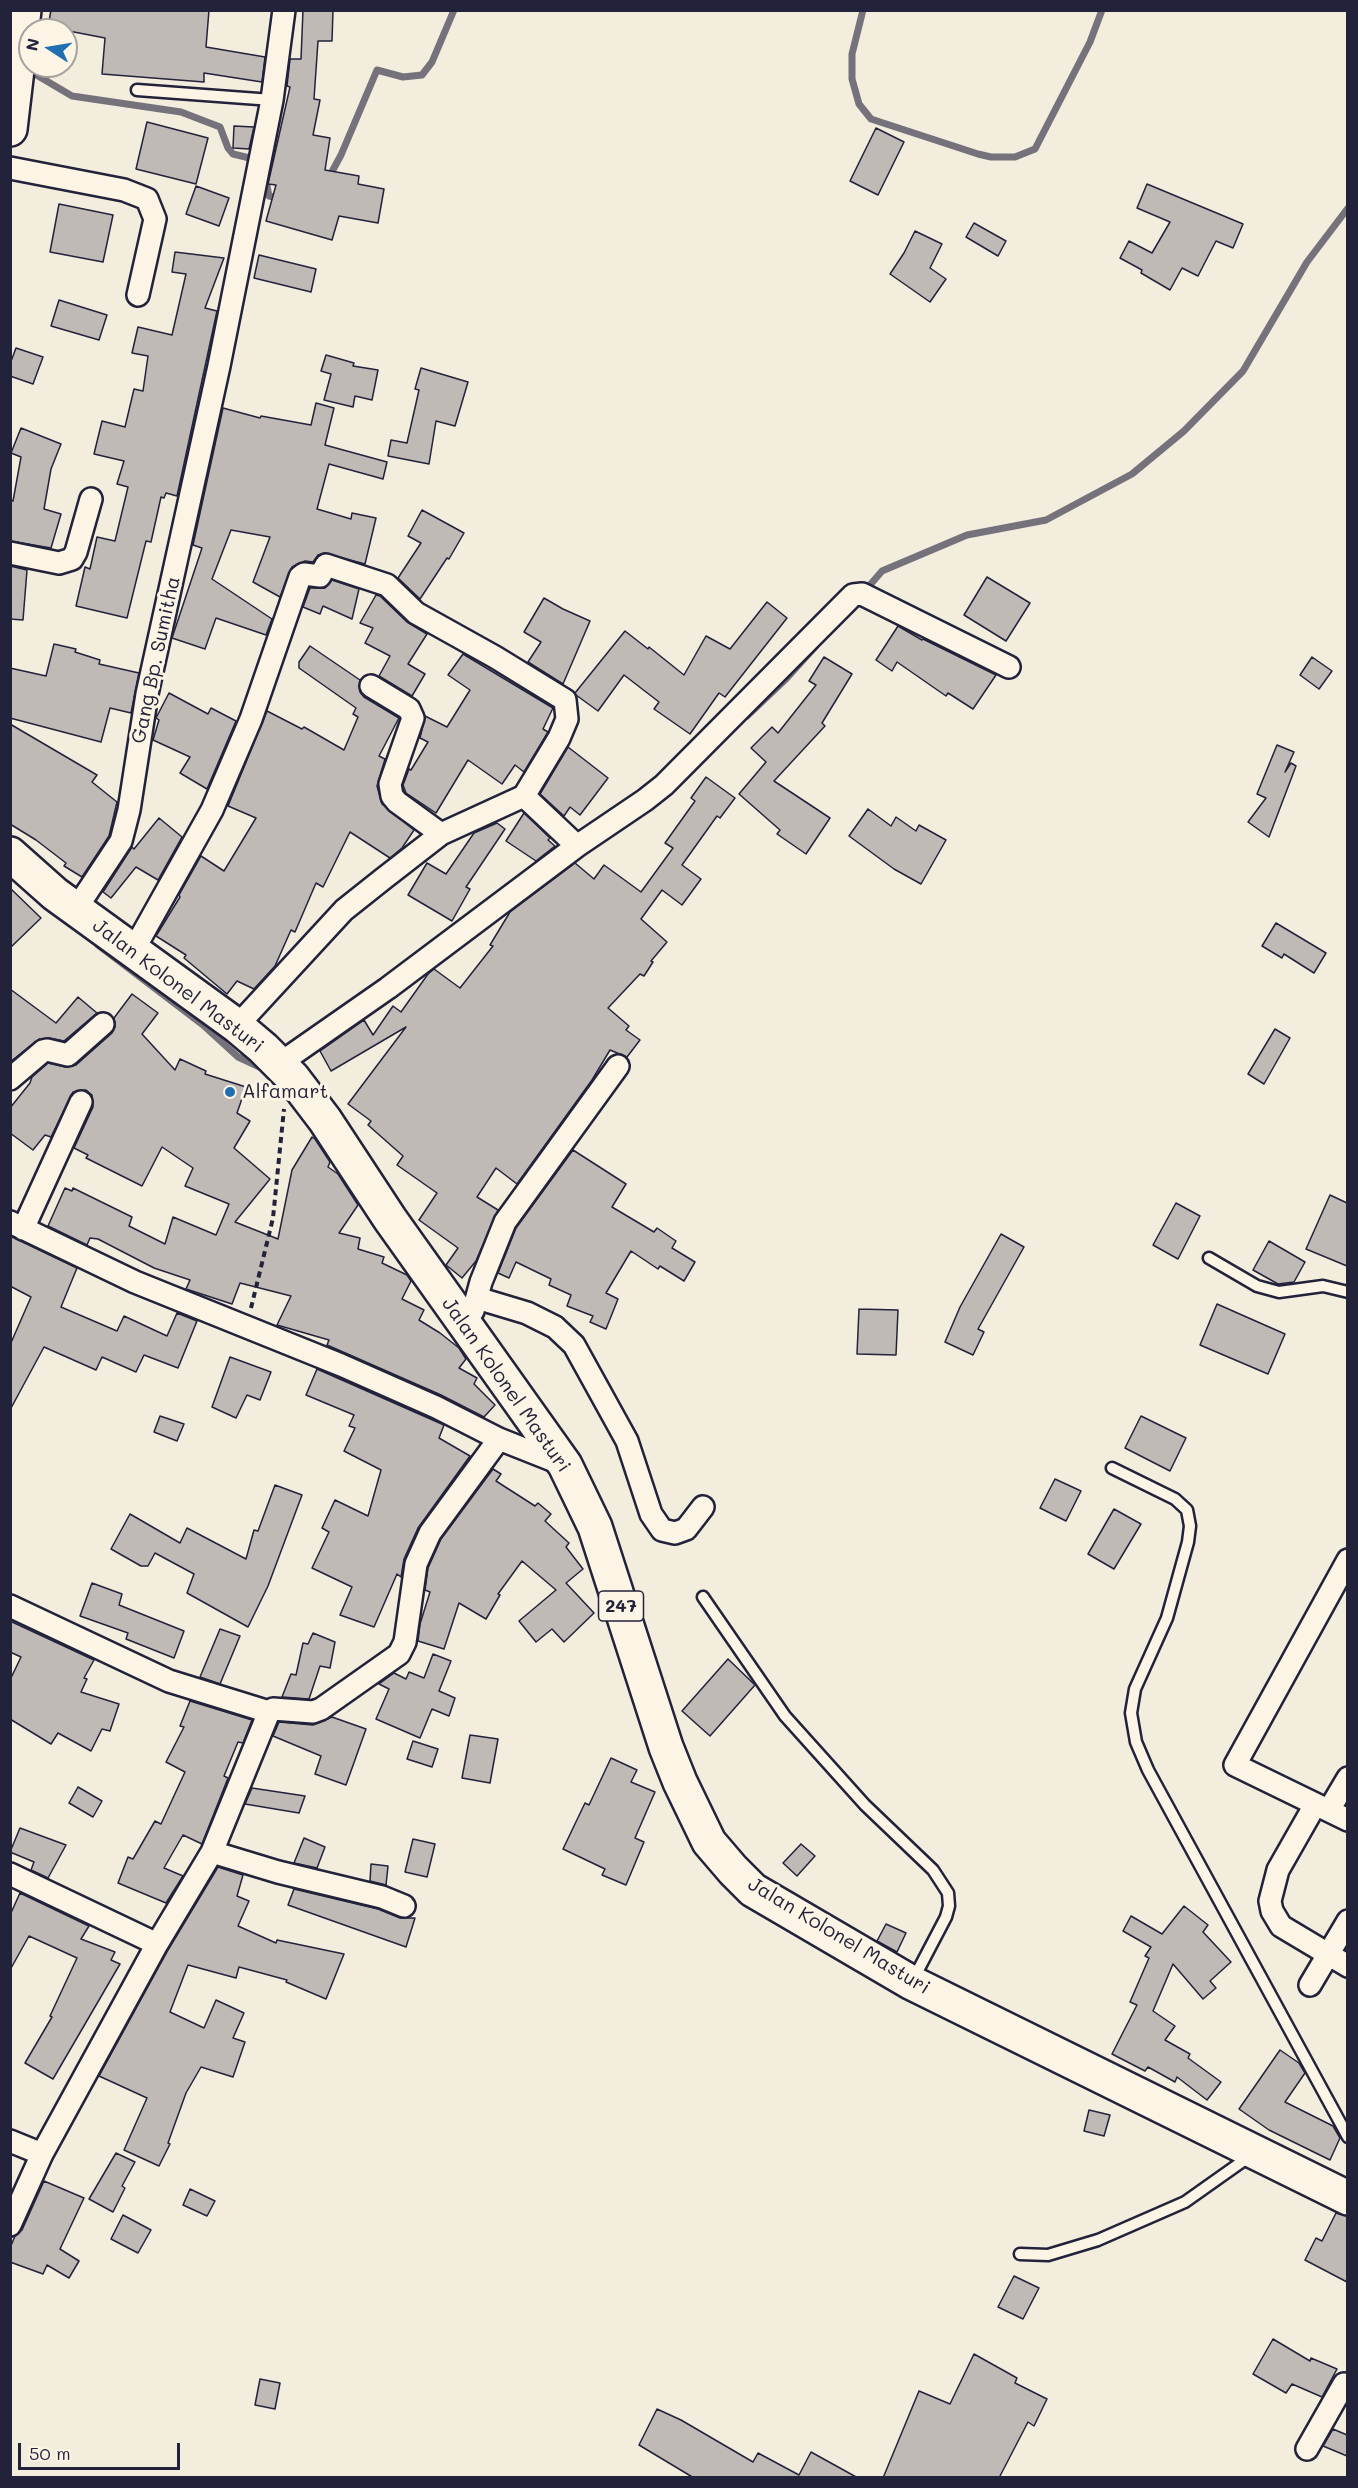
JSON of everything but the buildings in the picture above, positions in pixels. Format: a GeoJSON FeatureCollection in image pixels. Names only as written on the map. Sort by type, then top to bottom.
{"type":"FeatureCollection","features":[{"type":"Feature","properties":{"kind":"main road"},"geometry":{"type":"LineString","coordinates":[[10,129],[24,10]]}},
{"type":"Feature","properties":{"kind":"main road","name":"Jalan Kolonel Masturi"},"geometry":{"type":"LineString","coordinates":[[10,854],[76,909],[237,1026],[286,1071],[325,1120],[390,1219],[565,1465],[595,1527],[666,1747],[680,1782],[709,1842],[753,1890],[912,1983],[1347,2198]]}},
{"type":"Feature","properties":{"kind":"street","name":"Gang Bp. Sumitha"},"geometry":{"type":"LineString","coordinates":[[76,909],[121,841],[126,820],[147,694],[272,100],[284,10]]}},
{"type":"Feature","properties":{"kind":"street"},"geometry":{"type":"LineString","coordinates":[[10,168],[124,190],[147,199],[154,219],[138,295]]}},
{"type":"Feature","properties":{"kind":"street"},"geometry":{"type":"LineString","coordinates":[[10,553],[59,563],[72,560],[91,499]]}},
{"type":"Feature","properties":{"kind":"street"},"geometry":{"type":"LineString","coordinates":[[133,951],[212,810],[251,719],[296,586],[304,573],[320,576],[326,565],[387,585],[416,613],[495,657],[565,700],[567,719],[559,738],[524,796],[441,834],[344,910],[237,1026]]}},
{"type":"Feature","properties":{"kind":"street"},"geometry":{"type":"LineString","coordinates":[[286,1071],[388,988],[577,846],[638,805],[664,784],[702,744],[858,593],[1009,667]]}},
{"type":"Feature","properties":{"kind":"street"},"geometry":{"type":"LineString","coordinates":[[371,686],[410,709],[413,718],[390,784],[392,796],[441,834]]}},
{"type":"Feature","properties":{"kind":"street"},"geometry":{"type":"LineString","coordinates":[[524,796],[577,846]]}},
{"type":"Feature","properties":{"kind":"street"},"geometry":{"type":"LineString","coordinates":[[10,1079],[43,1051],[68,1054],[103,1024]]}},
{"type":"Feature","properties":{"kind":"street"},"geometry":{"type":"LineString","coordinates":[[467,1329],[505,1222],[618,1065]]}},
{"type":"Feature","properties":{"kind":"street"},"geometry":{"type":"LineString","coordinates":[[81,1102],[17,1226],[135,1282],[352,1369],[499,1439],[565,1465]]}},
{"type":"Feature","properties":{"kind":"street"},"geometry":{"type":"LineString","coordinates":[[477,1298],[527,1313],[555,1327],[574,1345],[627,1441],[651,1514],[662,1530],[675,1533],[686,1529],[703,1507]]}},
{"type":"Feature","properties":{"kind":"street"},"geometry":{"type":"LineString","coordinates":[[10,2225],[42,2154],[157,1944],[212,1852],[270,1712],[273,1709],[313,1712],[321,1709],[399,1654],[405,1642],[416,1564],[430,1533],[499,1439]]}},
{"type":"Feature","properties":{"kind":"street"},"geometry":{"type":"LineString","coordinates":[[1329,1814],[1235,1765],[1347,1560]]}},
{"type":"Feature","properties":{"kind":"street"},"geometry":{"type":"LineString","coordinates":[[10,1606],[169,1681],[270,1712]]}},
{"type":"Feature","properties":{"kind":"street"},"geometry":{"type":"LineString","coordinates":[[1347,1778],[1329,1814],[1278,1870],[1270,1901],[1272,1911],[1281,1926],[1347,1966]]}},
{"type":"Feature","properties":{"kind":"street"},"geometry":{"type":"LineString","coordinates":[[212,1852],[278,1872],[382,1897],[404,1906]]}},
{"type":"Feature","properties":{"kind":"street"},"geometry":{"type":"LineString","coordinates":[[10,1874],[157,1944]]}},
{"type":"Feature","properties":{"kind":"street"},"geometry":{"type":"LineString","coordinates":[[1310,1985],[1347,1921]]}},
{"type":"Feature","properties":{"kind":"street"},"geometry":{"type":"LineString","coordinates":[[10,2141],[42,2154]]}},
{"type":"Feature","properties":{"kind":"street"},"geometry":{"type":"LineString","coordinates":[[1307,2449],[1344,2384],[1347,2387]]}},
{"type":"Feature","properties":{"kind":"lane"},"geometry":{"type":"LineString","coordinates":[[137,90],[272,100]]}},
{"type":"Feature","properties":{"kind":"lane"},"geometry":{"type":"LineString","coordinates":[[1209,1258],[1257,1286],[1279,1292],[1323,1286],[1347,1292]]}},
{"type":"Feature","properties":{"kind":"lane"},"geometry":{"type":"LineString","coordinates":[[1112,1468],[1175,1499],[1187,1510],[1190,1526],[1188,1542],[1167,1618],[1135,1689],[1131,1713],[1136,1742],[1148,1770],[1347,2137]]}},
{"type":"Feature","properties":{"kind":"lane"},"geometry":{"type":"LineString","coordinates":[[703,1597],[785,1716],[865,1805],[933,1870],[948,1893],[949,1906],[946,1917],[912,1983]]}},
{"type":"Feature","properties":{"kind":"lane"},"geometry":{"type":"LineString","coordinates":[[1020,2254],[1048,2255],[1109,2236],[1185,2202],[1255,2153]]}},
{"type":"Feature","properties":{"kind":"path"},"geometry":{"type":"LineString","coordinates":[[247,1327],[273,1218],[286,1071]]}},
{"type":"Feature","properties":{"kind":"waterway"},"geometry":{"type":"LineString","coordinates":[[328,179],[341,155],[377,70],[403,77],[422,75],[432,62],[454,10]]}},
{"type":"Feature","properties":{"kind":"waterway"},"geometry":{"type":"LineString","coordinates":[[863,10],[852,54],[852,79],[859,104],[871,119],[991,157],[1015,157],[1035,149],[1090,42],[1102,10]]}},
{"type":"Feature","properties":{"kind":"waterway"},"geometry":{"type":"LineString","coordinates":[[42,78],[72,96],[181,112],[220,127],[228,148],[233,154],[258,160]]}},
{"type":"Feature","properties":{"kind":"waterway"},"geometry":{"type":"LineString","coordinates":[[265,176],[269,196],[279,198]]}},
{"type":"Feature","properties":{"kind":"waterway"},"geometry":{"type":"LineString","coordinates":[[864,592],[882,571],[967,535],[1046,520],[1132,474],[1184,431],[1243,371],[1307,262],[1348,208]]}},
{"type":"Feature","properties":{"kind":"waterway"},"geometry":{"type":"LineString","coordinates":[[747,716],[786,679],[815,647]]}},
{"type":"Feature","properties":{"kind":"waterway"},"geometry":{"type":"LineString","coordinates":[[98,945],[203,1025],[238,1057],[266,1070]]}},
{"type":"Feature","properties":{"kind":"place","name":"Alfamart"},"geometry":{"type":"Point","coordinates":[230,1092]}}]}
